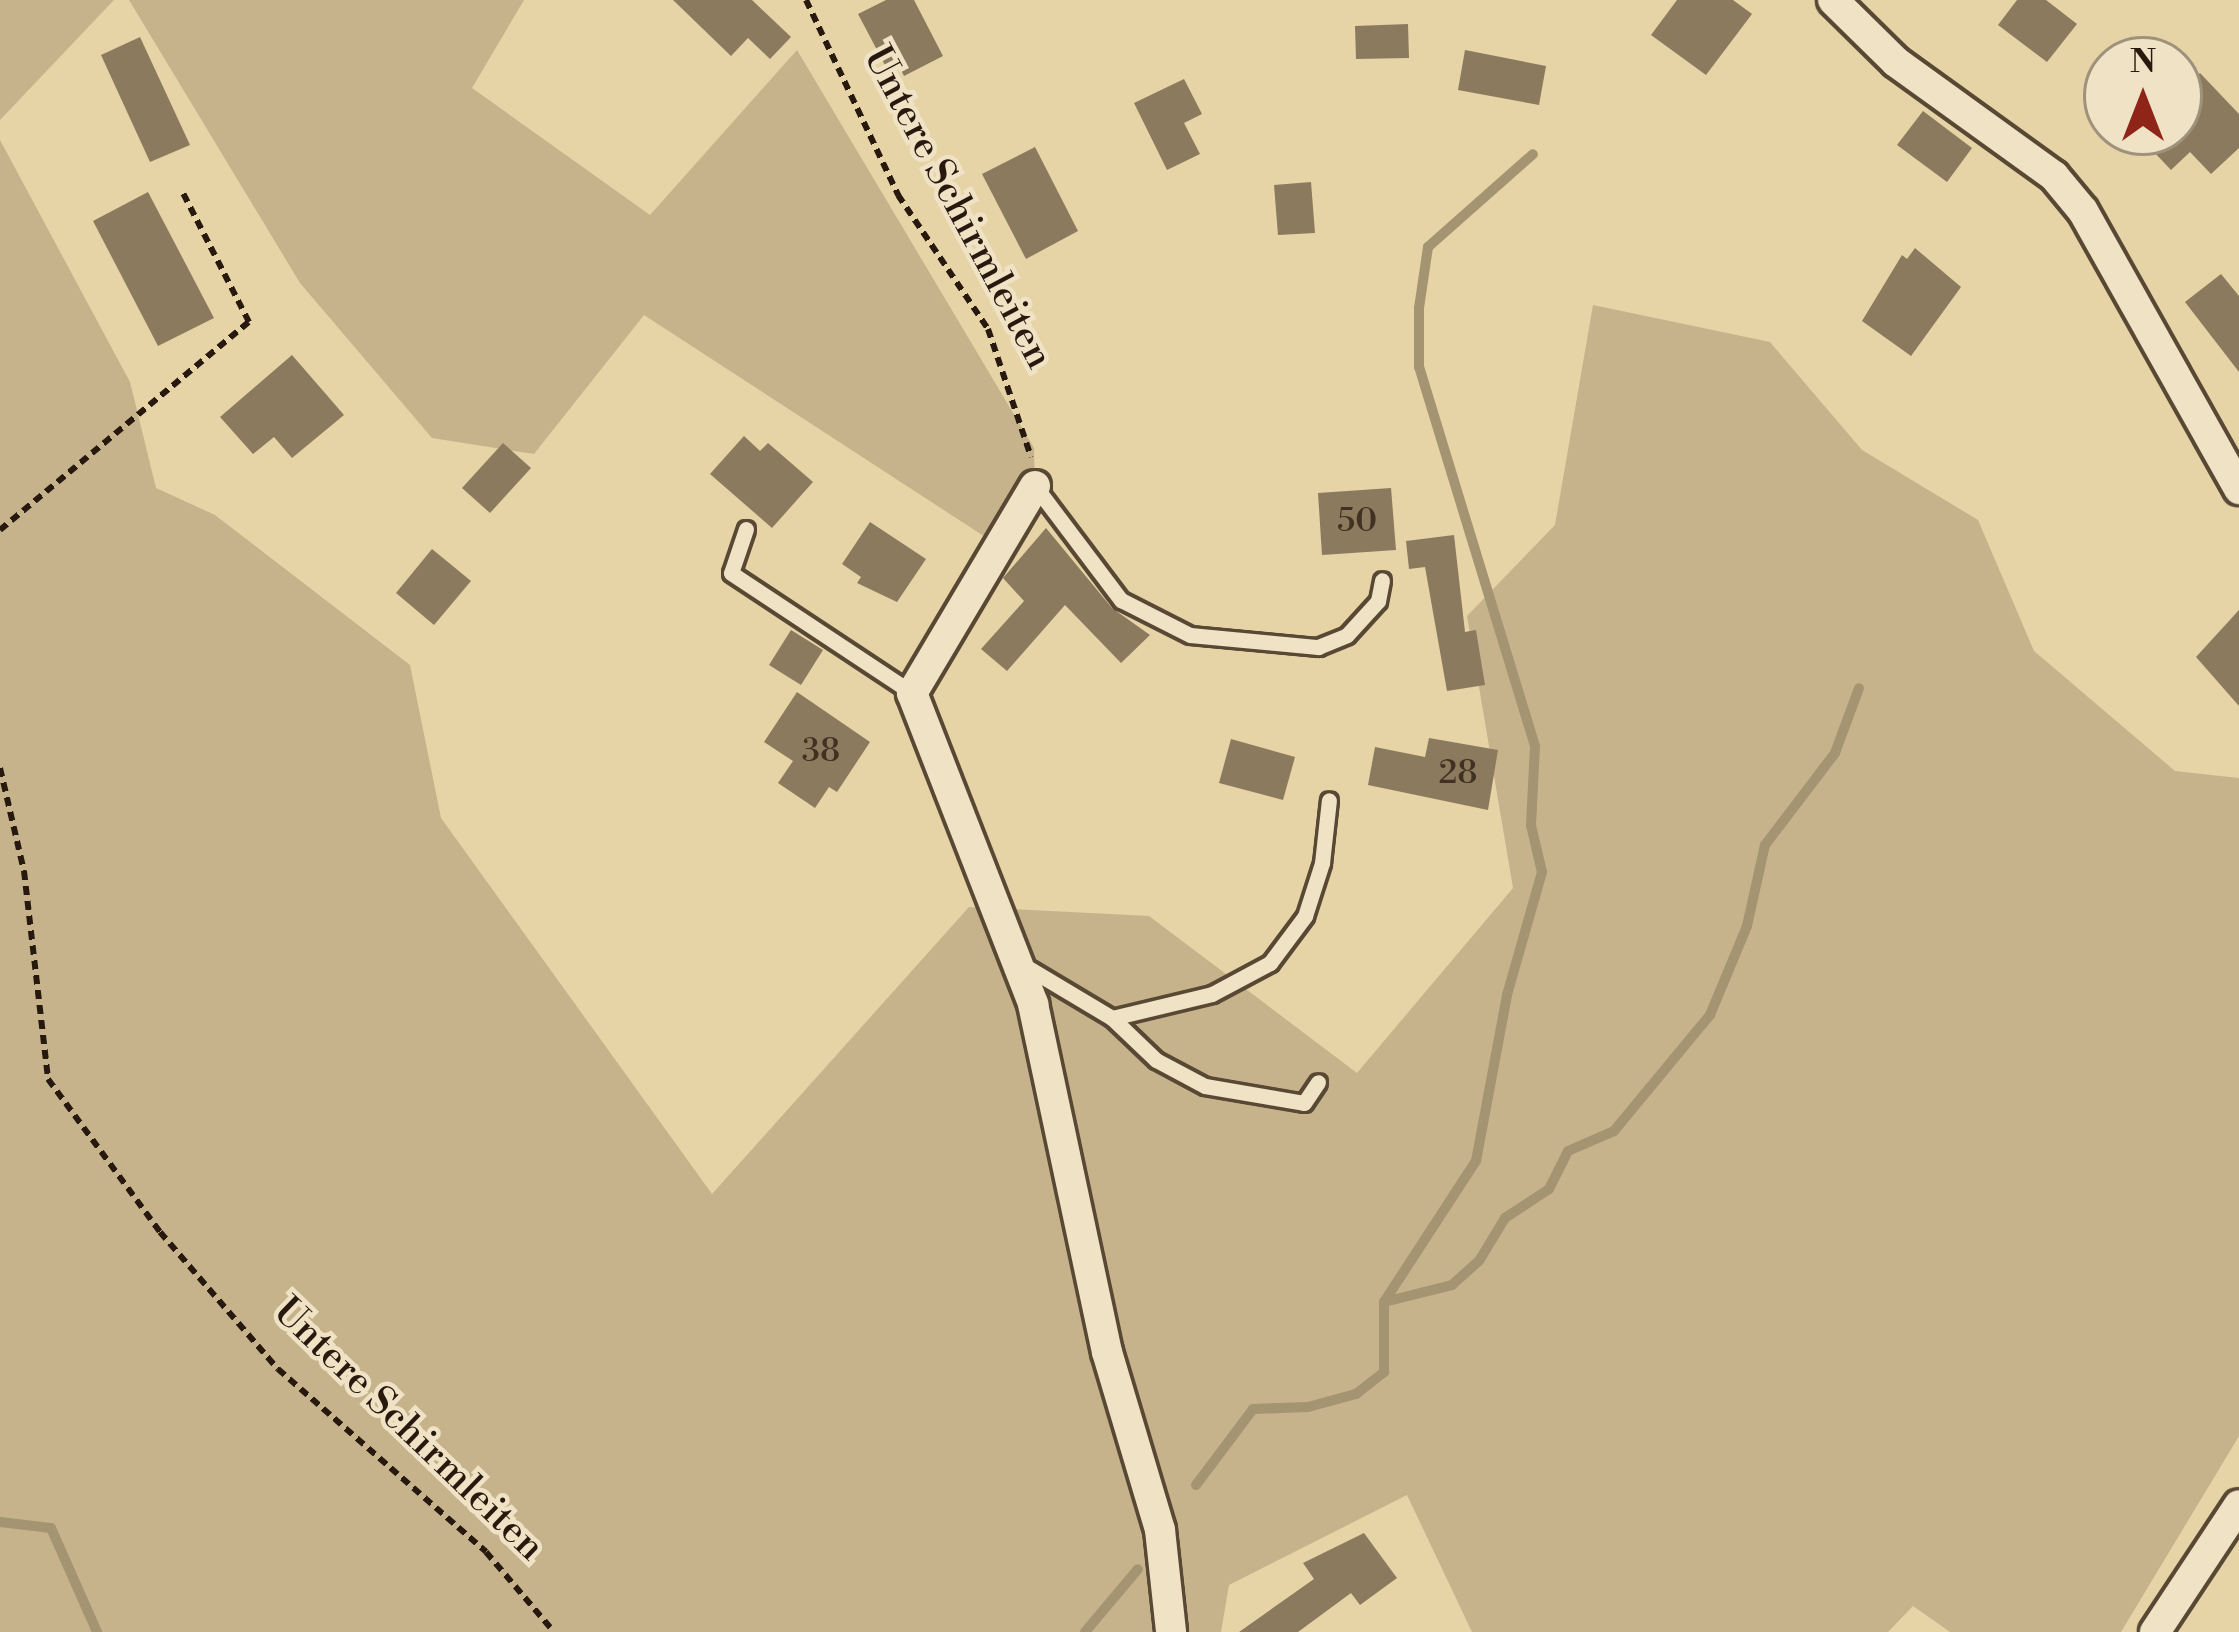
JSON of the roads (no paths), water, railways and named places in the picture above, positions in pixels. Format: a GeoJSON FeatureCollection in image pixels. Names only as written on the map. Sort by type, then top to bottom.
{"type":"FeatureCollection","features":[{"type":"Feature","properties":{"kind":"street"},"geometry":{"type":"LineString","coordinates":[[1833,0],[1896,62],[2054,176],[2083,211],[2239,489]]}},
{"type":"Feature","properties":{"kind":"street"},"geometry":{"type":"LineString","coordinates":[[1035,486],[913,694],[1022,976],[1107,1352],[1160,1530],[1171,1632]]}},
{"type":"Feature","properties":{"kind":"street"},"geometry":{"type":"LineString","coordinates":[[2155,1632],[2239,1505]]}},
{"type":"Feature","properties":{"kind":"lane"},"geometry":{"type":"LineString","coordinates":[[1035,486],[1121,600],[1190,635],[1318,647],[1347,635],[1378,602],[1382,580]]}},
{"type":"Feature","properties":{"kind":"lane"},"geometry":{"type":"LineString","coordinates":[[746,529],[731,573],[913,694]]}},
{"type":"Feature","properties":{"kind":"lane"},"geometry":{"type":"LineString","coordinates":[[1112,1018],[1213,994],[1270,962],[1305,916],[1329,800]]}},
{"type":"Feature","properties":{"kind":"lane"},"geometry":{"type":"LineString","coordinates":[[1022,976],[1030,969],[1112,1018],[1156,1060],[1205,1086],[1304,1102],[1318,1082]]}},
{"type":"Feature","properties":{"kind":"waterway"},"geometry":{"type":"LineString","coordinates":[[1196,1485],[1253,1409],[1308,1407],[1356,1394],[1384,1372],[1384,1302],[1476,1161],[1507,995],[1542,872],[1531,825],[1535,746],[1419,367],[1419,308],[1428,247],[1533,154]]}},
{"type":"Feature","properties":{"kind":"waterway"},"geometry":{"type":"LineString","coordinates":[[1384,1302],[1452,1285],[1479,1261],[1505,1218],[1549,1189],[1568,1151],[1614,1131],[1710,1015],[1747,926],[1765,845],[1835,753],[1859,688]]}},
{"type":"Feature","properties":{"kind":"waterway"},"geometry":{"type":"LineString","coordinates":[[0,1522],[51,1528],[97,1632]]}},
{"type":"Feature","properties":{"kind":"waterway"},"geometry":{"type":"LineString","coordinates":[[1085,1632],[1138,1569]]}}]}
